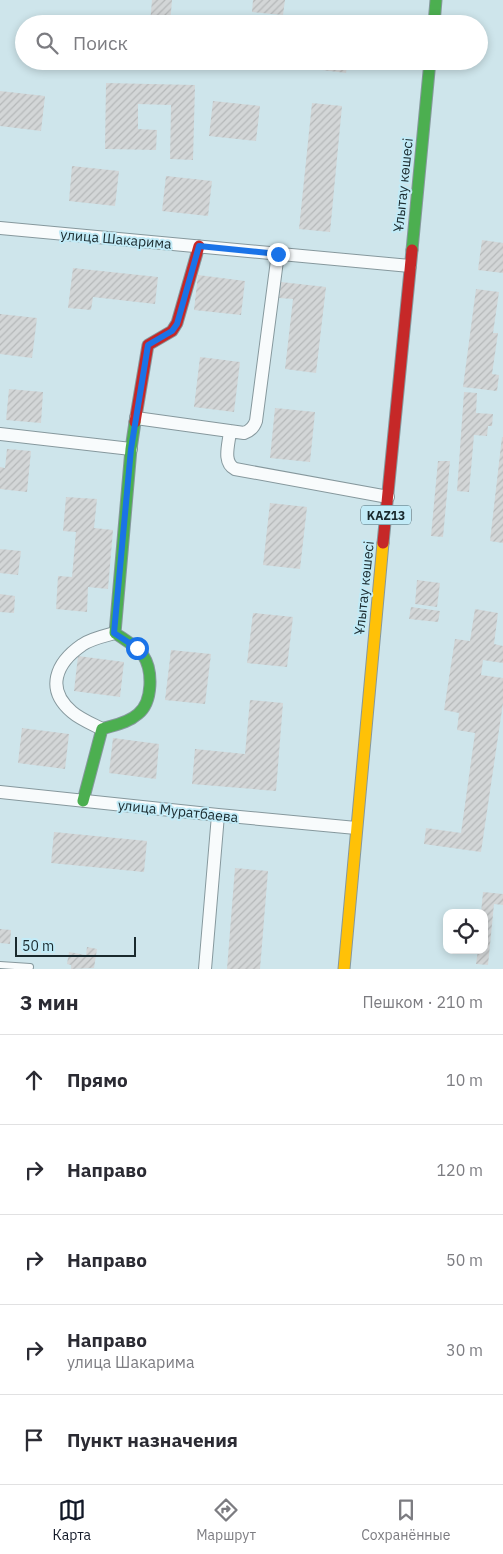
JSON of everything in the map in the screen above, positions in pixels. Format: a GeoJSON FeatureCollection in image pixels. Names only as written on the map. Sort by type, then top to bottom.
{"type":"FeatureCollection","features":[{"type":"Feature","properties":{"kind":"main road"},"geometry":{"type":"LineString","coordinates":[[435,15],[436,0]]}},
{"type":"Feature","properties":{"kind":"main road","name":"Ұлытау көшесі"},"geometry":{"type":"LineString","coordinates":[[344,969],[429,70]]}},
{"type":"Feature","properties":{"kind":"main road"},"geometry":{"type":"LineString","coordinates":[[83,801],[102,730],[126,721],[142,711],[149,692],[150,665],[137,648],[114,633],[131,449],[148,345],[172,331],[177,324],[199,246]]}},
{"type":"Feature","properties":{"kind":"street","name":"улица Шакарима"},"geometry":{"type":"LineString","coordinates":[[0,228],[410,266]]}},
{"type":"Feature","properties":{"kind":"street"},"geometry":{"type":"LineString","coordinates":[[136,418],[244,434],[248,432],[256,420],[278,254]]}},
{"type":"Feature","properties":{"kind":"street"},"geometry":{"type":"LineString","coordinates":[[230,431],[227,461],[235,469],[388,498]]}},
{"type":"Feature","properties":{"kind":"street"},"geometry":{"type":"LineString","coordinates":[[0,434],[131,449]]}},
{"type":"Feature","properties":{"kind":"street"},"geometry":{"type":"LineString","coordinates":[[102,730],[72,713],[59,698],[56,678],[62,662],[83,644],[114,633]]}},
{"type":"Feature","properties":{"kind":"street","name":"улица Муратбаева"},"geometry":{"type":"LineString","coordinates":[[0,792],[356,828]]}},
{"type":"Feature","properties":{"kind":"street"},"geometry":{"type":"LineString","coordinates":[[205,969],[218,815]]}},
{"type":"Feature","properties":{"kind":"lane"},"geometry":{"type":"LineString","coordinates":[[0,966],[30,967]]}},
{"type":"Feature","properties":{"kind":"building"},"geometry":{"type":"Polygon","coordinates":[[[152,0],[172,0],[171,15],[151,15],[152,0]]]}},
{"type":"Feature","properties":{"kind":"building"},"geometry":{"type":"Polygon","coordinates":[[[253,0],[285,0],[283,15],[252,12],[253,0]]]}},
{"type":"Feature","properties":{"kind":"building"},"geometry":{"type":"Polygon","coordinates":[[[322,70],[346,70],[346,73],[322,70]]]}},
{"type":"Feature","properties":{"kind":"building"},"geometry":{"type":"Polygon","coordinates":[[[106,83],[195,85],[193,160],[170,159],[171,105],[138,104],[138,129],[157,130],[156,150],[105,149],[106,83]]]}},
{"type":"Feature","properties":{"kind":"building"},"geometry":{"type":"Polygon","coordinates":[[[0,91],[45,96],[41,131],[0,126],[0,91]]]}},
{"type":"Feature","properties":{"kind":"building"},"geometry":{"type":"Polygon","coordinates":[[[213,101],[260,106],[256,141],[209,136],[213,101]]]}},
{"type":"Feature","properties":{"kind":"building"},"geometry":{"type":"Polygon","coordinates":[[[312,103],[342,106],[330,232],[299,229],[312,103]]]}},
{"type":"Feature","properties":{"kind":"building"},"geometry":{"type":"Polygon","coordinates":[[[72,166],[119,171],[115,206],[69,201],[72,166]]]}},
{"type":"Feature","properties":{"kind":"building"},"geometry":{"type":"Polygon","coordinates":[[[166,176],[212,181],[208,216],[162,211],[166,176]]]}},
{"type":"Feature","properties":{"kind":"building"},"geometry":{"type":"Polygon","coordinates":[[[482,240],[503,243],[503,273],[478,270],[482,240]]]}},
{"type":"Feature","properties":{"kind":"building"},"geometry":{"type":"Polygon","coordinates":[[[73,268],[158,277],[155,304],[93,297],[91,310],[68,308],[73,268]]]}},
{"type":"Feature","properties":{"kind":"building"},"geometry":{"type":"Polygon","coordinates":[[[198,275],[245,281],[241,315],[194,310],[198,275]]]}},
{"type":"Feature","properties":{"kind":"building"},"geometry":{"type":"Polygon","coordinates":[[[281,282],[326,287],[316,373],[285,369],[293,299],[279,298],[281,282]]]}},
{"type":"Feature","properties":{"kind":"building"},"geometry":{"type":"Polygon","coordinates":[[[476,289],[499,292],[493,333],[498,333],[492,374],[499,375],[497,391],[463,387],[476,289]]]}},
{"type":"Feature","properties":{"kind":"building"},"geometry":{"type":"Polygon","coordinates":[[[0,314],[37,318],[32,358],[0,354],[0,314]]]}},
{"type":"Feature","properties":{"kind":"building"},"geometry":{"type":"Polygon","coordinates":[[[200,357],[240,362],[234,412],[194,407],[200,357]]]}},
{"type":"Feature","properties":{"kind":"building"},"geometry":{"type":"Polygon","coordinates":[[[9,389],[43,392],[41,423],[6,420],[9,389]]]}},
{"type":"Feature","properties":{"kind":"building"},"geometry":{"type":"Polygon","coordinates":[[[464,392],[477,393],[476,413],[493,414],[492,426],[488,426],[487,436],[474,435],[469,492],[457,491],[464,392]]]}},
{"type":"Feature","properties":{"kind":"building"},"geometry":{"type":"Polygon","coordinates":[[[275,408],[315,412],[310,462],[270,458],[275,408]]]}},
{"type":"Feature","properties":{"kind":"building"},"geometry":{"type":"Polygon","coordinates":[[[503,437],[503,543],[490,541],[503,437]]]}},
{"type":"Feature","properties":{"kind":"building"},"geometry":{"type":"Polygon","coordinates":[[[7,449],[31,451],[27,492],[0,489],[0,467],[5,468],[7,449]]]}},
{"type":"Feature","properties":{"kind":"building"},"geometry":{"type":"Polygon","coordinates":[[[438,461],[450,461],[443,537],[431,536],[438,461]]]}},
{"type":"Feature","properties":{"kind":"building"},"geometry":{"type":"Polygon","coordinates":[[[66,497],[97,499],[94,528],[113,530],[108,589],[88,587],[87,612],[56,609],[58,576],[72,577],[76,532],[63,531],[66,497]]]}},
{"type":"Feature","properties":{"kind":"building"},"geometry":{"type":"Polygon","coordinates":[[[270,503],[307,507],[300,569],[263,565],[270,503]]]}},
{"type":"Feature","properties":{"kind":"building"},"geometry":{"type":"Polygon","coordinates":[[[0,549],[21,551],[18,575],[0,573],[0,549]]]}},
{"type":"Feature","properties":{"kind":"building"},"geometry":{"type":"Polygon","coordinates":[[[417,580],[440,583],[437,607],[415,604],[417,580]]]}},
{"type":"Feature","properties":{"kind":"building"},"geometry":{"type":"Polygon","coordinates":[[[0,594],[15,596],[14,613],[0,612],[0,594]]]}},
{"type":"Feature","properties":{"kind":"building"},"geometry":{"type":"Polygon","coordinates":[[[411,607],[440,611],[438,622],[409,619],[411,607]]]}},
{"type":"Feature","properties":{"kind":"building"},"geometry":{"type":"Polygon","coordinates":[[[475,609],[498,613],[494,644],[503,646],[503,663],[483,660],[481,675],[503,678],[503,703],[481,852],[424,844],[426,828],[461,833],[475,733],[457,730],[459,713],[444,710],[455,639],[470,641],[475,609]]]}},
{"type":"Feature","properties":{"kind":"building"},"geometry":{"type":"Polygon","coordinates":[[[253,613],[293,617],[287,667],[247,663],[253,613]]]}},
{"type":"Feature","properties":{"kind":"building"},"geometry":{"type":"Polygon","coordinates":[[[171,650],[211,654],[205,704],[165,700],[171,650]]]}},
{"type":"Feature","properties":{"kind":"building"},"geometry":{"type":"Polygon","coordinates":[[[78,656],[124,662],[120,697],[74,691],[78,656]]]}},
{"type":"Feature","properties":{"kind":"building"},"geometry":{"type":"Polygon","coordinates":[[[250,700],[283,703],[276,791],[192,784],[195,749],[245,754],[250,700]]]}},
{"type":"Feature","properties":{"kind":"building"},"geometry":{"type":"Polygon","coordinates":[[[22,728],[69,734],[65,769],[18,763],[22,728]]]}},
{"type":"Feature","properties":{"kind":"building"},"geometry":{"type":"Polygon","coordinates":[[[113,738],[159,744],[156,779],[109,773],[113,738]]]}},
{"type":"Feature","properties":{"kind":"building"},"geometry":{"type":"Polygon","coordinates":[[[54,832],[147,841],[144,872],[51,863],[54,832]]]}},
{"type":"Feature","properties":{"kind":"building"},"geometry":{"type":"Polygon","coordinates":[[[235,868],[268,871],[260,969],[227,969],[235,868]]]}},
{"type":"Feature","properties":{"kind":"building"},"geometry":{"type":"Polygon","coordinates":[[[483,892],[503,894],[503,905],[494,904],[488,965],[476,964],[477,954],[488,954],[488,909],[481,909],[483,892]]]}},
{"type":"Feature","properties":{"kind":"building"},"geometry":{"type":"Polygon","coordinates":[[[0,929],[11,930],[10,944],[0,943],[0,929]]]}},
{"type":"Feature","properties":{"kind":"building"},"geometry":{"type":"Polygon","coordinates":[[[87,947],[97,949],[94,968],[71,969],[71,965],[67,964],[69,952],[86,955],[87,947]]]}},
{"type":"Feature","properties":{"kind":"traffic: fast"},"geometry":{"type":"LineString","coordinates":[[435,15],[436,0]]}},
{"type":"Feature","properties":{"kind":"traffic: fast"},"geometry":{"type":"LineString","coordinates":[[412,250],[429,70]]}},
{"type":"Feature","properties":{"kind":"traffic: fast"},"geometry":{"type":"LineString","coordinates":[[83,801],[102,729],[130,720],[143,709],[149,694],[149,669],[143,655],[134,646],[115,633],[135,422]]}},
{"type":"Feature","properties":{"kind":"traffic: slow"},"geometry":{"type":"LineString","coordinates":[[344,969],[383,543]]}},
{"type":"Feature","properties":{"kind":"traffic: jam"},"geometry":{"type":"LineString","coordinates":[[135,422],[148,345],[172,331],[177,323],[199,246]]}},
{"type":"Feature","properties":{"kind":"traffic: jam"},"geometry":{"type":"LineString","coordinates":[[383,543],[412,250]]}},
{"type":"Feature","properties":{"kind":"route"},"geometry":{"type":"LineString","coordinates":[[137,648],[114,633],[131,449],[148,345],[172,331],[177,324],[199,246],[278,254]]}}]}
